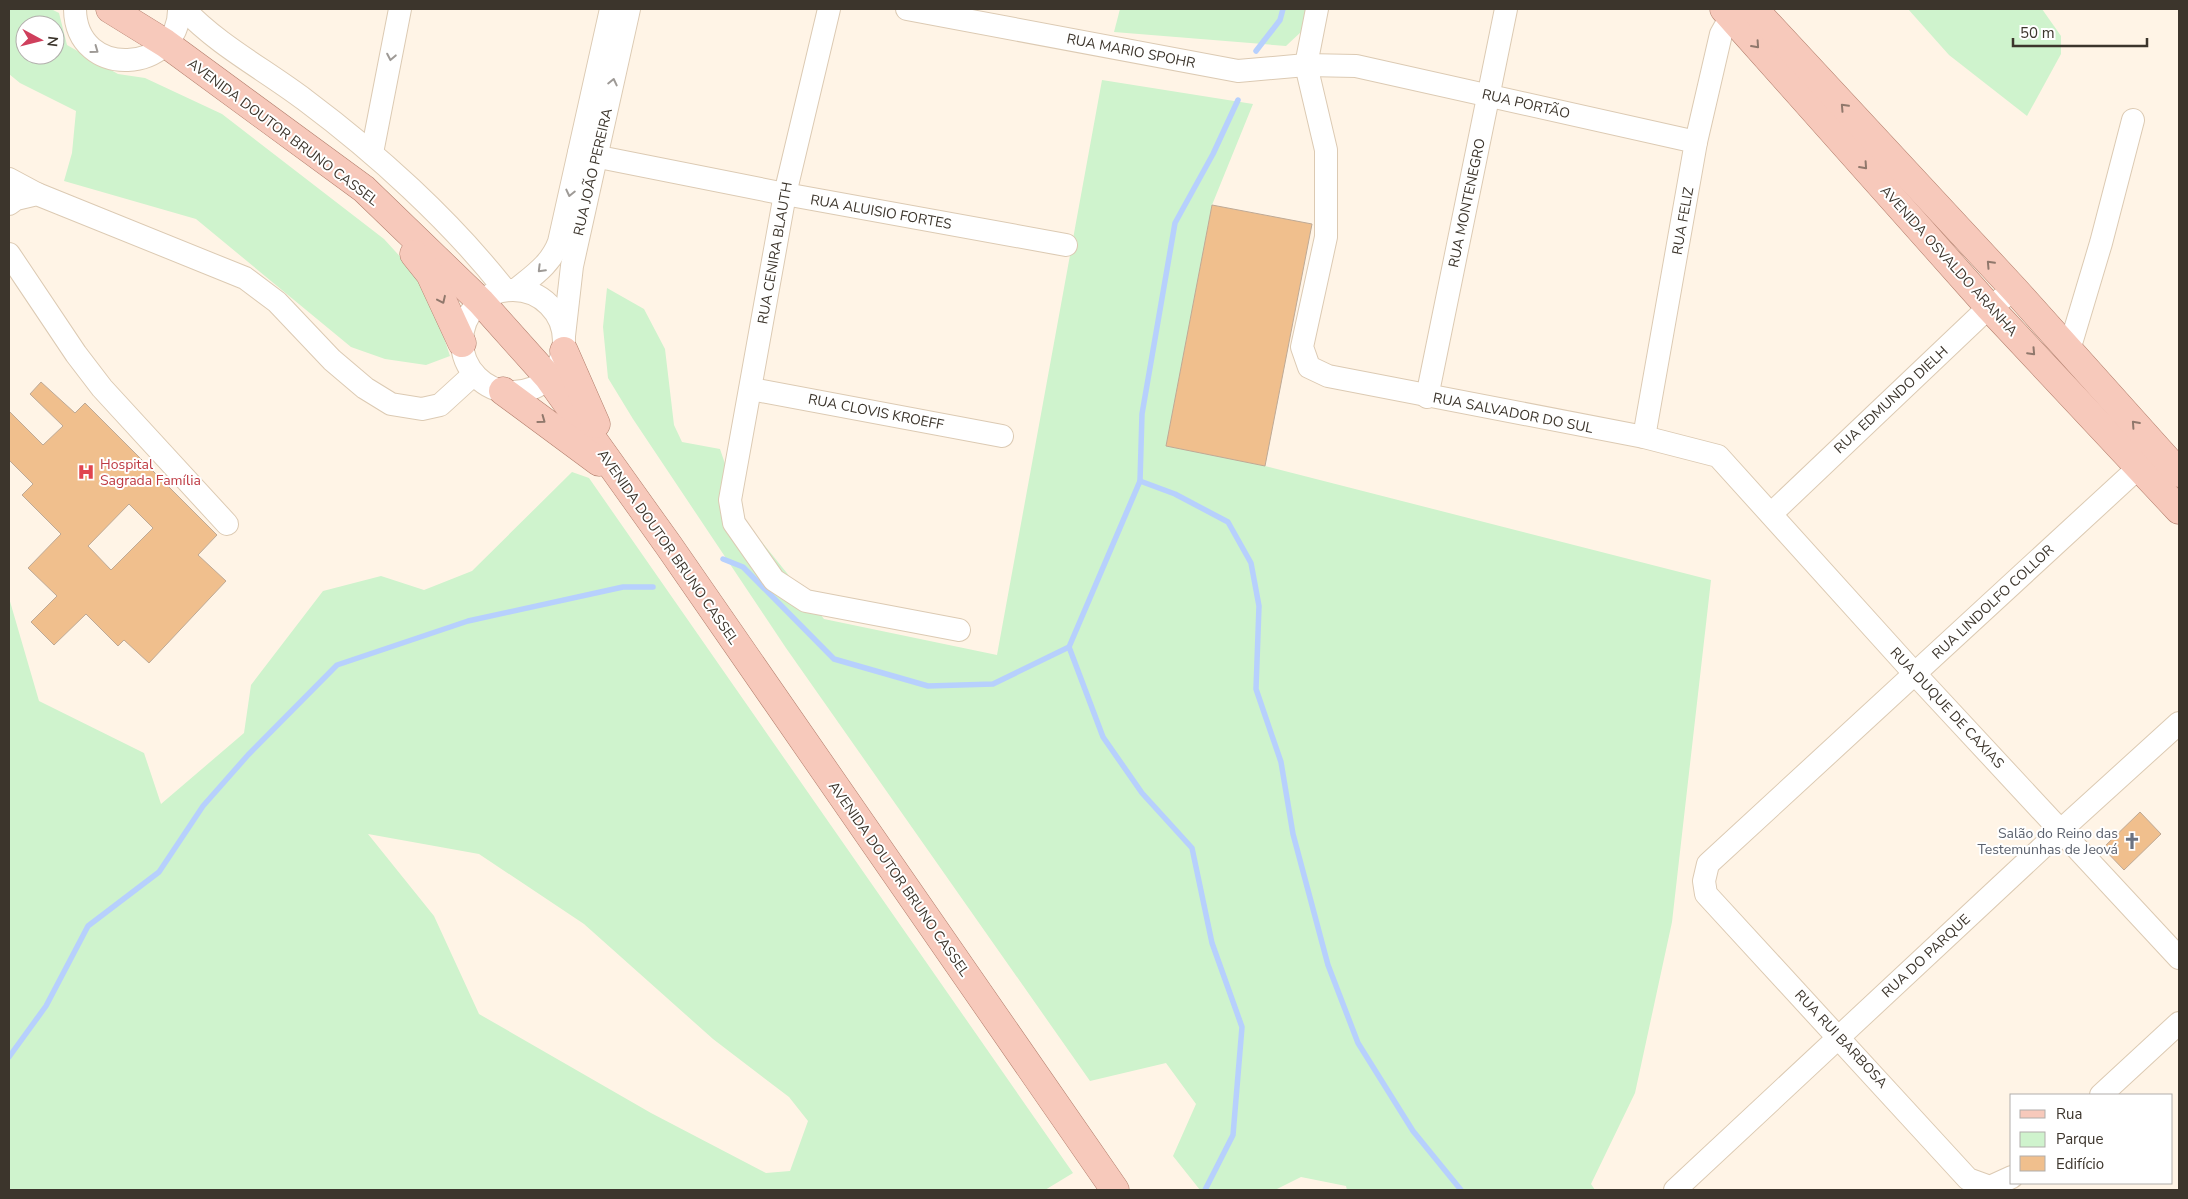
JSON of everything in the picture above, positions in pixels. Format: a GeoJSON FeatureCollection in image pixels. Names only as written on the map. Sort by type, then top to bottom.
{"type":"FeatureCollection","features":[{"type":"Feature","properties":{"kind":"main road","name":"AVENIDA DOUTOR BRUNO CASSEL"},"geometry":{"type":"LineString","coordinates":[[110,9],[165,42],[364,189],[481,302],[549,378],[1115,1190]]}},
{"type":"Feature","properties":{"kind":"main road","name":"AVENIDA OSVALDO ARANHA"},"geometry":{"type":"LineString","coordinates":[[1736,10],[2015,290],[2069,350],[2166,462],[2179,510]]}},
{"type":"Feature","properties":{"kind":"main road","name":"AVENIDA OSVALDO ARANHA"},"geometry":{"type":"LineString","coordinates":[[1736,10],[1989,307],[2166,462]]}},
{"type":"Feature","properties":{"kind":"main road"},"geometry":{"type":"LineString","coordinates":[[364,189],[430,274],[462,343]]}},
{"type":"Feature","properties":{"kind":"main road"},"geometry":{"type":"LineString","coordinates":[[564,344],[619,476]]}},
{"type":"Feature","properties":{"kind":"main road"},"geometry":{"type":"LineString","coordinates":[[503,391],[619,476]]}},
{"type":"Feature","properties":{"kind":"street"},"geometry":{"type":"LineString","coordinates":[[75,9],[79,32],[88,45],[99,54],[112,60],[127,62],[141,59],[154,52],[165,42],[177,25],[179,9]]}},
{"type":"Feature","properties":{"kind":"street"},"geometry":{"type":"LineString","coordinates":[[184,9],[204,31],[304,99],[372,153],[511,290],[540,296],[557,314],[564,344],[559,365],[549,378],[536,387],[520,392],[503,391],[487,385],[474,374],[465,359],[462,343],[464,326],[472,311],[481,302]]}},
{"type":"Feature","properties":{"kind":"street"},"geometry":{"type":"LineString","coordinates":[[372,153],[400,9]]}},
{"type":"Feature","properties":{"kind":"street","name":"RUA JOÃO PEREIRA"},"geometry":{"type":"LineString","coordinates":[[564,344],[587,155],[611,9]]}},
{"type":"Feature","properties":{"kind":"street","name":"RUA JOÃO PEREIRA"},"geometry":{"type":"LineString","coordinates":[[481,302],[494,293],[511,290],[542,270],[555,253],[587,155],[630,9]]}},
{"type":"Feature","properties":{"kind":"street","name":"RUA CENIRA BLAUTH"},"geometry":{"type":"LineString","coordinates":[[829,9],[785,194],[730,500],[734,523],[774,580],[806,601],[959,630]]}},
{"type":"Feature","properties":{"kind":"street","name":"RUA MARIO SPOHR"},"geometry":{"type":"LineString","coordinates":[[908,9],[1238,71],[1306,65],[1356,66]]}},
{"type":"Feature","properties":{"kind":"street"},"geometry":{"type":"LineString","coordinates":[[1306,65],[1318,9]]}},
{"type":"Feature","properties":{"kind":"street","name":"RUA MONTENEGRO"},"geometry":{"type":"LineString","coordinates":[[1427,397],[1506,9]]}},
{"type":"Feature","properties":{"kind":"street","name":"RUA FELIZ"},"geometry":{"type":"LineString","coordinates":[[1644,437],[1696,142],[1721,34],[1736,10]]}},
{"type":"Feature","properties":{"kind":"street","name":"RUA SALVADOR DO SUL"},"geometry":{"type":"LineString","coordinates":[[1306,65],[1326,150],[1326,237],[1302,346],[1309,367],[1328,376],[1427,397],[1644,437],[1718,456]]}},
{"type":"Feature","properties":{"kind":"street","name":"RUA PORTÃO"},"geometry":{"type":"LineString","coordinates":[[1356,66],[1696,142]]}},
{"type":"Feature","properties":{"kind":"street"},"geometry":{"type":"LineString","coordinates":[[2069,350],[2101,243],[2133,120]]}},
{"type":"Feature","properties":{"kind":"street","name":"RUA ALUISIO FORTES"},"geometry":{"type":"LineString","coordinates":[[587,155],[785,194],[1066,245]]}},
{"type":"Feature","properties":{"kind":"street"},"geometry":{"type":"LineString","coordinates":[[9,179],[37,194],[245,278],[277,302],[338,366],[365,388],[391,404],[422,409],[440,405],[474,374]]}},
{"type":"Feature","properties":{"kind":"street"},"geometry":{"type":"LineString","coordinates":[[9,204],[16,199],[37,194]]}},
{"type":"Feature","properties":{"kind":"street"},"geometry":{"type":"LineString","coordinates":[[9,254],[76,354],[102,388],[227,524]]}},
{"type":"Feature","properties":{"kind":"street","name":"RUA EDMUNDO DIELH"},"geometry":{"type":"LineString","coordinates":[[1770,514],[1989,307],[2015,290]]}},
{"type":"Feature","properties":{"kind":"street","name":"RUA CLOVIS KROEFF"},"geometry":{"type":"LineString","coordinates":[[751,389],[1002,436]]}},
{"type":"Feature","properties":{"kind":"street","name":"RUA DUQUE DE CAXIAS"},"geometry":{"type":"LineString","coordinates":[[1718,456],[1915,674],[2179,958]]}},
{"type":"Feature","properties":{"kind":"street","name":"RUA LINDOLFO COLLOR"},"geometry":{"type":"LineString","coordinates":[[1704,881],[1708,864],[1915,674],[2166,462]]}},
{"type":"Feature","properties":{"kind":"street","name":"RUA DO PARQUE"},"geometry":{"type":"LineString","coordinates":[[1675,1190],[2060,830],[2179,723]]}},
{"type":"Feature","properties":{"kind":"street","name":"RUA RUI BARBOSA"},"geometry":{"type":"LineString","coordinates":[[1704,881],[1706,894],[1968,1179],[1990,1187],[2010,1178]]}},
{"type":"Feature","properties":{"kind":"street"},"geometry":{"type":"LineString","coordinates":[[2102,1094],[2179,1023]]}},
{"type":"Feature","properties":{"kind":"green space"},"geometry":{"type":"Polygon","coordinates":[[[9,9],[51,9],[60,15],[15,15],[15,65],[65,65],[65,37],[67,45],[118,74],[145,78],[222,114],[384,239],[427,286],[450,356],[426,365],[385,359],[351,347],[196,219],[64,181],[72,153],[76,111],[20,83],[9,74],[9,9]]]}},
{"type":"Feature","properties":{"kind":"green space"},"geometry":{"type":"Polygon","coordinates":[[[1120,9],[1312,9],[1302,31],[1286,46],[1114,32],[1120,9]]]}},
{"type":"Feature","properties":{"kind":"green space"},"geometry":{"type":"Polygon","coordinates":[[[1908,9],[2042,9],[2061,36],[2061,54],[2027,116],[1949,55],[1908,9]]]}},
{"type":"Feature","properties":{"kind":"green space"},"geometry":{"type":"Polygon","coordinates":[[[1102,80],[1253,104],[1212,205],[1166,446],[1265,466],[1711,580],[1672,922],[1635,1093],[1591,1184],[1595,1190],[1347,1190],[1346,1186],[1301,1177],[1275,1190],[1200,1190],[1173,1156],[1196,1104],[1166,1063],[1090,1081],[786,648],[633,419],[608,378],[603,327],[607,288],[644,309],[665,349],[674,425],[682,442],[720,449],[744,520],[824,619],[997,655],[1102,80]]]}},
{"type":"Feature","properties":{"kind":"green space"},"geometry":{"type":"Polygon","coordinates":[[[572,472],[589,478],[1073,1173],[1045,1190],[9,1190],[9,598],[39,701],[144,753],[161,804],[244,733],[251,685],[323,591],[381,576],[424,590],[472,571],[572,472]],[[368,834],[434,916],[479,1014],[651,1113],[766,1173],[790,1171],[808,1121],[789,1097],[713,1039],[584,924],[479,854],[368,834]]]}},
{"type":"Feature","properties":{"kind":"building"},"geometry":{"type":"Polygon","coordinates":[[[1212,205],[1312,224],[1265,466],[1166,446],[1212,205]]]}},
{"type":"Feature","properties":{"kind":"building"},"geometry":{"type":"Polygon","coordinates":[[[41,382],[75,413],[85,403],[217,535],[198,555],[226,581],[149,663],[124,640],[118,646],[86,614],[54,645],[31,622],[57,596],[28,568],[61,534],[22,495],[33,484],[9,460],[9,411],[43,445],[63,426],[30,394],[41,382]],[[129,504],[88,546],[111,570],[153,528],[129,504]]]}},
{"type":"Feature","properties":{"kind":"building","name":"Salão do Reino das Testemunhas de Jeová"},"geometry":{"type":"Polygon","coordinates":[[[2140,812],[2161,834],[2124,870],[2103,848],[2140,812]]]}},
{"type":"Feature","properties":{"kind":"waterway"},"geometry":{"type":"LineString","coordinates":[[1256,51],[1280,20],[1283,9]]}},
{"type":"Feature","properties":{"kind":"waterway"},"geometry":{"type":"LineString","coordinates":[[723,559],[743,567],[834,659],[928,686],[993,684],[1069,647],[1140,481],[1142,414],[1175,223],[1213,154],[1238,100]]}},
{"type":"Feature","properties":{"kind":"waterway"},"geometry":{"type":"LineString","coordinates":[[1140,481],[1175,494],[1228,522],[1251,563],[1259,606],[1256,689],[1281,762],[1293,834],[1328,965],[1358,1043],[1413,1131],[1461,1190]]}},
{"type":"Feature","properties":{"kind":"waterway"},"geometry":{"type":"LineString","coordinates":[[9,1057],[46,1006],[88,926],[159,872],[203,806],[248,755],[337,665],[468,621],[623,587],[653,587]]}},
{"type":"Feature","properties":{"kind":"waterway"},"geometry":{"type":"LineString","coordinates":[[1069,647],[1103,737],[1142,793],[1192,848],[1212,943],[1242,1027],[1233,1135],[1205,1190]]}},
{"type":"Feature","properties":{"kind":"place","name":"Hospital Sagrada Família"},"geometry":{"type":"Point","coordinates":[86,472]}},
{"type":"Feature","properties":{"kind":"place","name":"Salão do Reino das Testemunhas de Jeová"},"geometry":{"type":"Point","coordinates":[2132,841]}}]}
